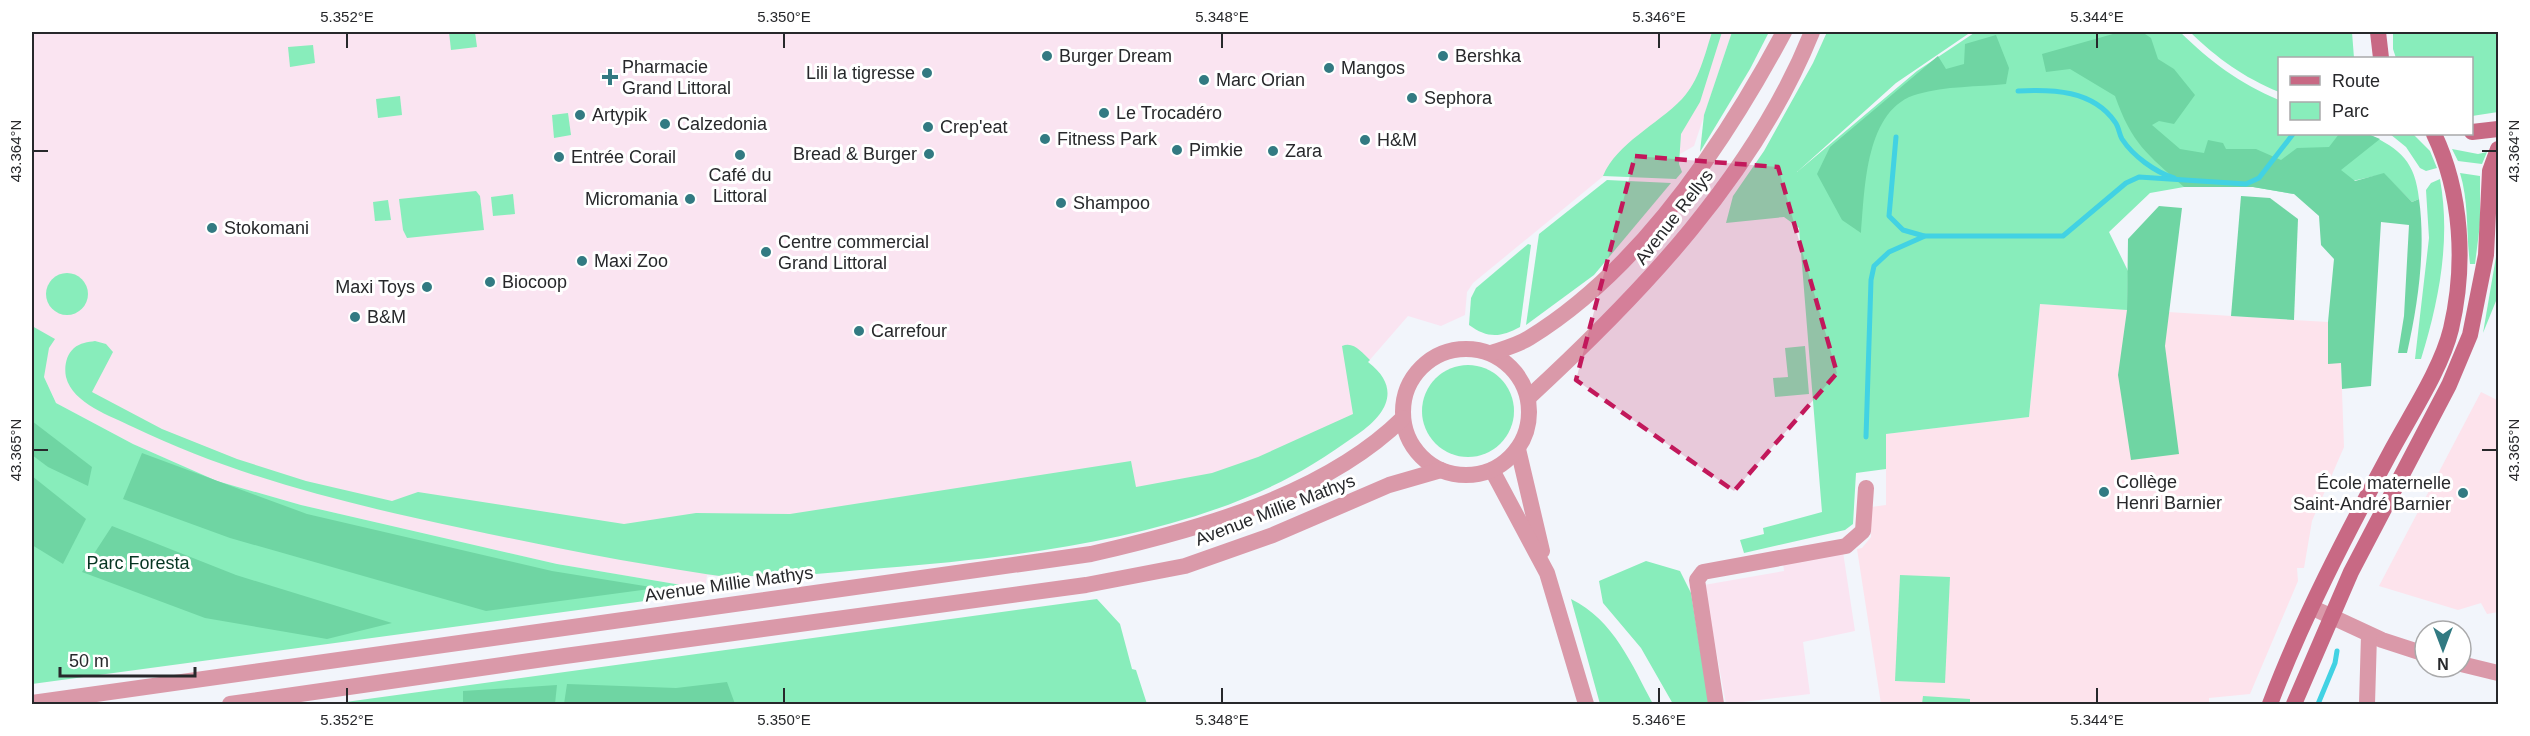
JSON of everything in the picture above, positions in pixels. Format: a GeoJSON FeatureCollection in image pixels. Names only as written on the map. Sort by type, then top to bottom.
{"type":"FeatureCollection","features":[{"type":"Feature","properties":{"kind":"main road"},"geometry":{"type":"LineString","coordinates":[[2473,132],[2499,129]]}},
{"type":"Feature","properties":{"kind":"main road"},"geometry":{"type":"LineString","coordinates":[[2270,705],[2313,608],[2430,376],[2450,331],[2458,284],[2456,200],[2449,170],[2434,135]]}},
{"type":"Feature","properties":{"kind":"main road"},"geometry":{"type":"LineString","coordinates":[[2294,705],[2351,572],[2454,375],[2470,335],[2487,255],[2490,171],[2499,149]]}},
{"type":"Feature","properties":{"kind":"street","name":"Avenue Rellys"},"geometry":{"type":"LineString","coordinates":[[1491,353],[1527,340],[1576,305],[1632,250],[1689,183],[1750,96],[1784,32]]}},
{"type":"Feature","properties":{"kind":"street","name":"Avenue Rellys"},"geometry":{"type":"LineString","coordinates":[[1528,398],[1659,269],[1751,149],[1802,58],[1812,32]]}},
{"type":"Feature","properties":{"kind":"street"},"geometry":{"type":"LineString","coordinates":[[1457,349],[1474,349],[1491,353],[1515,371],[1528,398],[1528,425],[1518,449],[1492,470],[1476,474],[1458,474],[1441,470],[1427,461],[1415,449],[1407,434],[1403,418],[1406,393],[1411,381],[1427,361],[1457,349]]}},
{"type":"Feature","properties":{"kind":"street","name":"Avenue Millie Mathys"},"geometry":{"type":"LineString","coordinates":[[32,703],[1091,554],[1178,534],[1267,502],[1355,457],[1403,418]]}},
{"type":"Feature","properties":{"kind":"street"},"geometry":{"type":"LineString","coordinates":[[1518,449],[1547,573],[1586,705]]}},
{"type":"Feature","properties":{"kind":"street","name":"Avenue Millie Mathys"},"geometry":{"type":"LineString","coordinates":[[230,705],[564,656],[1097,583],[1185,566],[1273,535],[1389,485],[1441,470]]}},
{"type":"Feature","properties":{"kind":"street"},"geometry":{"type":"LineString","coordinates":[[1492,470],[1547,573]]}},
{"type":"Feature","properties":{"kind":"street"},"geometry":{"type":"LineString","coordinates":[[1716,705],[1697,580],[1699,575],[1703,572],[1846,546],[1863,531],[1866,488]]}},
{"type":"Feature","properties":{"kind":"street"},"geometry":{"type":"LineString","coordinates":[[2313,608],[2369,635],[2413,650]]}},
{"type":"Feature","properties":{"kind":"street"},"geometry":{"type":"LineString","coordinates":[[2367,705],[2369,635]]}},
{"type":"Feature","properties":{"kind":"street"},"geometry":{"type":"LineString","coordinates":[[2473,667],[2499,673]]}},
{"type":"Feature","properties":{"kind":"highlighted area"},"geometry":{"type":"Polygon","coordinates":[[[1635,156],[1778,167],[1837,373],[1734,491],[1576,380],[1635,156]]]}},
{"type":"Feature","properties":{"kind":"shaded area"},"geometry":{"type":"Polygon","coordinates":[[[32,32],[1732,32],[1694,146],[1673,158],[1612,169],[1473,283],[1467,292],[1465,315],[1441,326],[1408,316],[1354,378],[1360,423],[1295,471],[718,576],[707,575],[705,589],[557,564],[301,505],[217,481],[133,444],[56,403],[44,377],[32,370],[32,32]]]}},
{"type":"Feature","properties":{"kind":"shaded area","name":"Collège Henri Barnier"},"geometry":{"type":"Polygon","coordinates":[[[2040,304],[2328,322],[2328,363],[2341,363],[2344,447],[2312,521],[2304,568],[2297,568],[2298,581],[2250,694],[2209,698],[2209,704],[1881,704],[1857,549],[1862,548],[1871,537],[1871,507],[1886,505],[1886,434],[2029,417],[2040,304]]]}},
{"type":"Feature","properties":{"kind":"shaded area","name":"École maternelle Saint-André Barnier"},"geometry":{"type":"Polygon","coordinates":[[[2481,392],[2497,400],[2498,397],[2498,612],[2487,614],[2481,603],[2458,610],[2379,586],[2481,392]]]}},
{"type":"Feature","properties":{"kind":"shaded area"},"geometry":{"type":"Polygon","coordinates":[[[1843,552],[1855,631],[1803,642],[1810,694],[1726,704],[1704,585],[1784,571],[1783,563],[1843,552]]]}},
{"type":"Feature","properties":{"kind":"green space"},"geometry":{"type":"Polygon","coordinates":[[[449,32],[475,32],[477,47],[451,50],[449,32]]]}},
{"type":"Feature","properties":{"kind":"green space"},"geometry":{"type":"Polygon","coordinates":[[[1712,32],[1722,32],[1700,102],[1681,134],[1679,164],[1682,172],[1676,179],[1603,176],[1609,164],[1628,144],[1688,92],[1701,67],[1712,32]]]}},
{"type":"Feature","properties":{"kind":"green space"},"geometry":{"type":"Polygon","coordinates":[[[1732,32],[1769,32],[1750,69],[1700,152],[1704,115],[1732,32]]]}},
{"type":"Feature","properties":{"kind":"green space"},"geometry":{"type":"Polygon","coordinates":[[[1827,32],[1971,32],[1896,83],[1797,172],[1917,71],[1974,33],[2180,32],[2226,71],[2278,100],[2278,135],[2370,135],[2398,151],[2404,158],[2414,175],[2419,199],[2412,202],[2384,174],[2294,194],[2253,187],[2184,187],[2150,193],[2109,232],[2128,271],[2127,310],[2040,304],[2029,417],[1886,434],[1886,469],[1856,473],[1853,524],[1845,530],[1744,553],[1740,540],[1764,534],[1763,528],[1822,512],[1799,228],[1784,217],[1726,223],[1733,196],[1764,151],[1813,63],[1827,32]]]}},
{"type":"Feature","properties":{"kind":"green space"},"geometry":{"type":"Polygon","coordinates":[[[2120,32],[2142,32],[2151,38],[2158,59],[2174,69],[2195,95],[2174,124],[2159,121],[2152,125],[2180,149],[2204,153],[2208,140],[2223,143],[2226,149],[2256,149],[2281,160],[2297,148],[2329,147],[2338,135],[2370,135],[2380,139],[2341,170],[2355,181],[2384,173],[2412,202],[2419,199],[2421,257],[2407,353],[2398,353],[2404,316],[2409,225],[2381,222],[2371,386],[2342,389],[2341,363],[2328,364],[2328,322],[2334,259],[2321,245],[2319,216],[2294,194],[2253,187],[2184,187],[2142,147],[2128,126],[2115,96],[2070,69],[2046,72],[2042,54],[2120,32]]]}},
{"type":"Feature","properties":{"kind":"green space"},"geometry":{"type":"Polygon","coordinates":[[[2190,32],[2352,32],[2354,57],[2278,57],[2278,92],[2254,80],[2211,51],[2190,32]]]}},
{"type":"Feature","properties":{"kind":"green space"},"geometry":{"type":"Polygon","coordinates":[[[2393,32],[2498,32],[2498,112],[2473,116],[2473,57],[2396,57],[2393,49],[2393,32]]]}},
{"type":"Feature","properties":{"kind":"green space"},"geometry":{"type":"Polygon","coordinates":[[[1996,35],[2009,68],[2006,84],[1939,89],[1918,94],[1900,102],[1887,115],[1871,152],[1864,194],[1861,233],[1842,220],[1817,174],[1830,147],[1938,56],[1946,69],[1964,64],[1965,44],[1996,35]]]}},
{"type":"Feature","properties":{"kind":"green space"},"geometry":{"type":"Polygon","coordinates":[[[313,45],[315,63],[290,67],[288,47],[313,45]]]}},
{"type":"Feature","properties":{"kind":"green space"},"geometry":{"type":"Polygon","coordinates":[[[400,96],[402,115],[378,118],[376,99],[400,96]]]}},
{"type":"Feature","properties":{"kind":"green space"},"geometry":{"type":"Polygon","coordinates":[[[568,113],[571,135],[554,138],[552,115],[568,113]]]}},
{"type":"Feature","properties":{"kind":"green space"},"geometry":{"type":"Polygon","coordinates":[[[2391,135],[2414,135],[2430,151],[2437,168],[2426,171],[2420,168],[2406,147],[2391,135]]]}},
{"type":"Feature","properties":{"kind":"green space"},"geometry":{"type":"Polygon","coordinates":[[[2452,149],[2478,154],[2487,152],[2482,164],[2458,161],[2452,149]]]}},
{"type":"Feature","properties":{"kind":"green space"},"geometry":{"type":"Polygon","coordinates":[[[2460,173],[2480,176],[2480,224],[2475,264],[2470,264],[2466,206],[2460,173]]]}},
{"type":"Feature","properties":{"kind":"green space"},"geometry":{"type":"Polygon","coordinates":[[[2440,179],[2444,247],[2438,293],[2421,359],[2415,359],[2429,238],[2426,190],[2431,183],[2440,179]]]}},
{"type":"Feature","properties":{"kind":"green space"},"geometry":{"type":"Polygon","coordinates":[[[1607,180],[1671,183],[1594,275],[1526,325],[1539,234],[1607,180]]]}},
{"type":"Feature","properties":{"kind":"green space"},"geometry":{"type":"Polygon","coordinates":[[[476,191],[480,196],[484,230],[407,238],[403,230],[399,199],[476,191]]]}},
{"type":"Feature","properties":{"kind":"green space"},"geometry":{"type":"Polygon","coordinates":[[[513,194],[515,214],[493,216],[491,197],[513,194]]]}},
{"type":"Feature","properties":{"kind":"green space"},"geometry":{"type":"Polygon","coordinates":[[[2241,196],[2270,198],[2298,219],[2294,320],[2231,316],[2241,196]]]}},
{"type":"Feature","properties":{"kind":"green space"},"geometry":{"type":"Polygon","coordinates":[[[388,200],[391,220],[375,221],[373,202],[388,200]]]}},
{"type":"Feature","properties":{"kind":"green space"},"geometry":{"type":"Polygon","coordinates":[[[2159,206],[2182,208],[2165,346],[2179,454],[2131,460],[2118,375],[2127,310],[2128,239],[2159,206]]]}},
{"type":"Feature","properties":{"kind":"green space"},"geometry":{"type":"Polygon","coordinates":[[[1528,244],[1531,245],[1520,327],[1494,335],[1469,325],[1471,298],[1476,288],[1528,244]]]}},
{"type":"Feature","properties":{"kind":"green space"},"geometry":{"type":"Polygon","coordinates":[[[2498,245],[2498,296],[2483,333],[2498,245]]]}},
{"type":"Feature","properties":{"kind":"green space"},"geometry":{"type":"Polygon","coordinates":[[[67,273],[75,274],[82,279],[87,286],[87,302],[82,309],[75,314],[67,315],[59,314],[52,309],[47,302],[46,294],[47,286],[52,279],[59,274],[67,273]]]}},
{"type":"Feature","properties":{"kind":"green space","name":"Parc Foresta"},"geometry":{"type":"Polygon","coordinates":[[[32,326],[55,339],[49,348],[44,377],[56,403],[133,444],[217,481],[301,505],[557,564],[705,589],[704,593],[32,684],[32,326]]]}},
{"type":"Feature","properties":{"kind":"green space"},"geometry":{"type":"Polygon","coordinates":[[[95,341],[106,344],[113,352],[92,392],[162,429],[237,459],[306,481],[392,501],[418,492],[624,524],[696,513],[790,514],[1131,461],[1136,487],[1212,473],[1258,457],[1353,414],[1342,346],[1346,345],[1357,348],[1379,372],[1385,381],[1387,400],[1377,418],[1368,426],[1313,464],[1266,489],[1215,510],[1161,526],[1048,550],[992,557],[809,575],[734,575],[734,578],[600,556],[423,520],[338,500],[214,461],[104,413],[76,395],[66,377],[67,358],[76,346],[95,341]]]}},
{"type":"Feature","properties":{"kind":"green space"},"geometry":{"type":"Polygon","coordinates":[[[1805,346],[1809,394],[1775,397],[1773,378],[1788,377],[1785,348],[1805,346]]]}},
{"type":"Feature","properties":{"kind":"green space"},"geometry":{"type":"Polygon","coordinates":[[[1468,365],[1486,369],[1500,379],[1510,393],[1514,411],[1510,429],[1500,443],[1486,453],[1468,457],[1450,453],[1436,443],[1426,429],[1422,411],[1426,393],[1436,379],[1450,369],[1468,365]]]}},
{"type":"Feature","properties":{"kind":"green space"},"geometry":{"type":"Polygon","coordinates":[[[32,421],[92,467],[88,486],[48,467],[32,455],[32,421]]]}},
{"type":"Feature","properties":{"kind":"green space"},"geometry":{"type":"Polygon","coordinates":[[[142,453],[307,514],[552,571],[657,588],[486,611],[230,538],[123,499],[142,453]]]}},
{"type":"Feature","properties":{"kind":"green space"},"geometry":{"type":"Polygon","coordinates":[[[32,476],[86,519],[63,564],[32,545],[32,476]]]}},
{"type":"Feature","properties":{"kind":"green space"},"geometry":{"type":"Polygon","coordinates":[[[112,526],[236,575],[392,623],[327,639],[205,618],[82,572],[112,526]]]}},
{"type":"Feature","properties":{"kind":"green space"},"geometry":{"type":"Polygon","coordinates":[[[1646,561],[1680,571],[1691,593],[1709,704],[1673,704],[1641,648],[1603,603],[1599,581],[1646,561]]]}},
{"type":"Feature","properties":{"kind":"green space"},"geometry":{"type":"Polygon","coordinates":[[[1900,575],[1950,577],[1945,683],[1895,681],[1900,575]]]}},
{"type":"Feature","properties":{"kind":"green space"},"geometry":{"type":"Polygon","coordinates":[[[1097,599],[1120,624],[1132,669],[1136,670],[1147,704],[331,704],[1097,599]]]}},
{"type":"Feature","properties":{"kind":"green space"},"geometry":{"type":"Polygon","coordinates":[[[1571,599],[1586,608],[1610,631],[1629,659],[1653,704],[1600,704],[1571,599]]]}},
{"type":"Feature","properties":{"kind":"green space"},"geometry":{"type":"Polygon","coordinates":[[[727,682],[735,704],[564,704],[567,684],[676,688],[727,682]]]}},
{"type":"Feature","properties":{"kind":"green space"},"geometry":{"type":"Polygon","coordinates":[[[557,685],[555,704],[463,704],[463,691],[557,685]]]}},
{"type":"Feature","properties":{"kind":"green space"},"geometry":{"type":"Polygon","coordinates":[[[1923,696],[1970,699],[1970,704],[1922,704],[1923,696]]]}},
{"type":"Feature","properties":{"kind":"waterway"},"geometry":{"type":"LineString","coordinates":[[2018,91],[2058,91],[2095,103],[2115,122],[2122,139],[2138,157],[2152,168],[2174,178]]}},
{"type":"Feature","properties":{"kind":"waterway"},"geometry":{"type":"LineString","coordinates":[[1866,437],[1871,280],[1874,266],[1889,252],[1925,236],[2063,236],[2126,183],[2139,177],[2246,184],[2259,178],[2292,135]]}},
{"type":"Feature","properties":{"kind":"waterway"},"geometry":{"type":"LineString","coordinates":[[1896,137],[1889,216],[1903,230],[1924,236]]}},
{"type":"Feature","properties":{"kind":"waterway"},"geometry":{"type":"LineString","coordinates":[[2318,704],[2335,663],[2337,651]]}},
{"type":"Feature","properties":{"kind":"place","name":"Burger Dream"},"geometry":{"type":"Point","coordinates":[1047,56]}},
{"type":"Feature","properties":{"kind":"place","name":"Bershka"},"geometry":{"type":"Point","coordinates":[1443,56]}},
{"type":"Feature","properties":{"kind":"place","name":"Mangos"},"geometry":{"type":"Point","coordinates":[1329,68]}},
{"type":"Feature","properties":{"kind":"place","name":"Lili la tigresse"},"geometry":{"type":"Point","coordinates":[927,73]}},
{"type":"Feature","properties":{"kind":"place","name":"Pharmacie Grand Littoral"},"geometry":{"type":"Point","coordinates":[610,77]}},
{"type":"Feature","properties":{"kind":"place","name":"Marc Orian"},"geometry":{"type":"Point","coordinates":[1204,80]}},
{"type":"Feature","properties":{"kind":"place","name":"Sephora"},"geometry":{"type":"Point","coordinates":[1412,98]}},
{"type":"Feature","properties":{"kind":"place","name":"Le Trocadéro"},"geometry":{"type":"Point","coordinates":[1104,113]}},
{"type":"Feature","properties":{"kind":"place","name":"Artypik"},"geometry":{"type":"Point","coordinates":[580,115]}},
{"type":"Feature","properties":{"kind":"place","name":"Calzedonia"},"geometry":{"type":"Point","coordinates":[665,124]}},
{"type":"Feature","properties":{"kind":"place","name":"Crep'eat"},"geometry":{"type":"Point","coordinates":[928,127]}},
{"type":"Feature","properties":{"kind":"place","name":"Fitness Park"},"geometry":{"type":"Point","coordinates":[1045,139]}},
{"type":"Feature","properties":{"kind":"place","name":"H&M"},"geometry":{"type":"Point","coordinates":[1365,140]}},
{"type":"Feature","properties":{"kind":"place","name":"Pimkie"},"geometry":{"type":"Point","coordinates":[1177,150]}},
{"type":"Feature","properties":{"kind":"place","name":"Zara"},"geometry":{"type":"Point","coordinates":[1273,151]}},
{"type":"Feature","properties":{"kind":"place","name":"Bread & Burger"},"geometry":{"type":"Point","coordinates":[929,154]}},
{"type":"Feature","properties":{"kind":"place","name":"Café du Littoral"},"geometry":{"type":"Point","coordinates":[740,155]}},
{"type":"Feature","properties":{"kind":"place","name":"Entrée Corail"},"geometry":{"type":"Point","coordinates":[559,157]}},
{"type":"Feature","properties":{"kind":"place","name":"Micromania"},"geometry":{"type":"Point","coordinates":[690,199]}},
{"type":"Feature","properties":{"kind":"place","name":"Shampoo"},"geometry":{"type":"Point","coordinates":[1061,203]}},
{"type":"Feature","properties":{"kind":"place","name":"Stokomani"},"geometry":{"type":"Point","coordinates":[212,228]}},
{"type":"Feature","properties":{"kind":"place","name":"Centre commercial Grand Littoral"},"geometry":{"type":"Point","coordinates":[766,252]}},
{"type":"Feature","properties":{"kind":"place","name":"Maxi Zoo"},"geometry":{"type":"Point","coordinates":[582,261]}},
{"type":"Feature","properties":{"kind":"place","name":"Biocoop"},"geometry":{"type":"Point","coordinates":[490,282]}},
{"type":"Feature","properties":{"kind":"place","name":"Maxi Toys"},"geometry":{"type":"Point","coordinates":[427,287]}},
{"type":"Feature","properties":{"kind":"place","name":"B&M"},"geometry":{"type":"Point","coordinates":[355,317]}},
{"type":"Feature","properties":{"kind":"place","name":"Carrefour"},"geometry":{"type":"Point","coordinates":[859,331]}},
{"type":"Feature","properties":{"kind":"place","name":"Collège Henri Barnier"},"geometry":{"type":"Point","coordinates":[2104,492]}},
{"type":"Feature","properties":{"kind":"place","name":"École maternelle Saint-André Barnier"},"geometry":{"type":"Point","coordinates":[2463,493]}}]}
